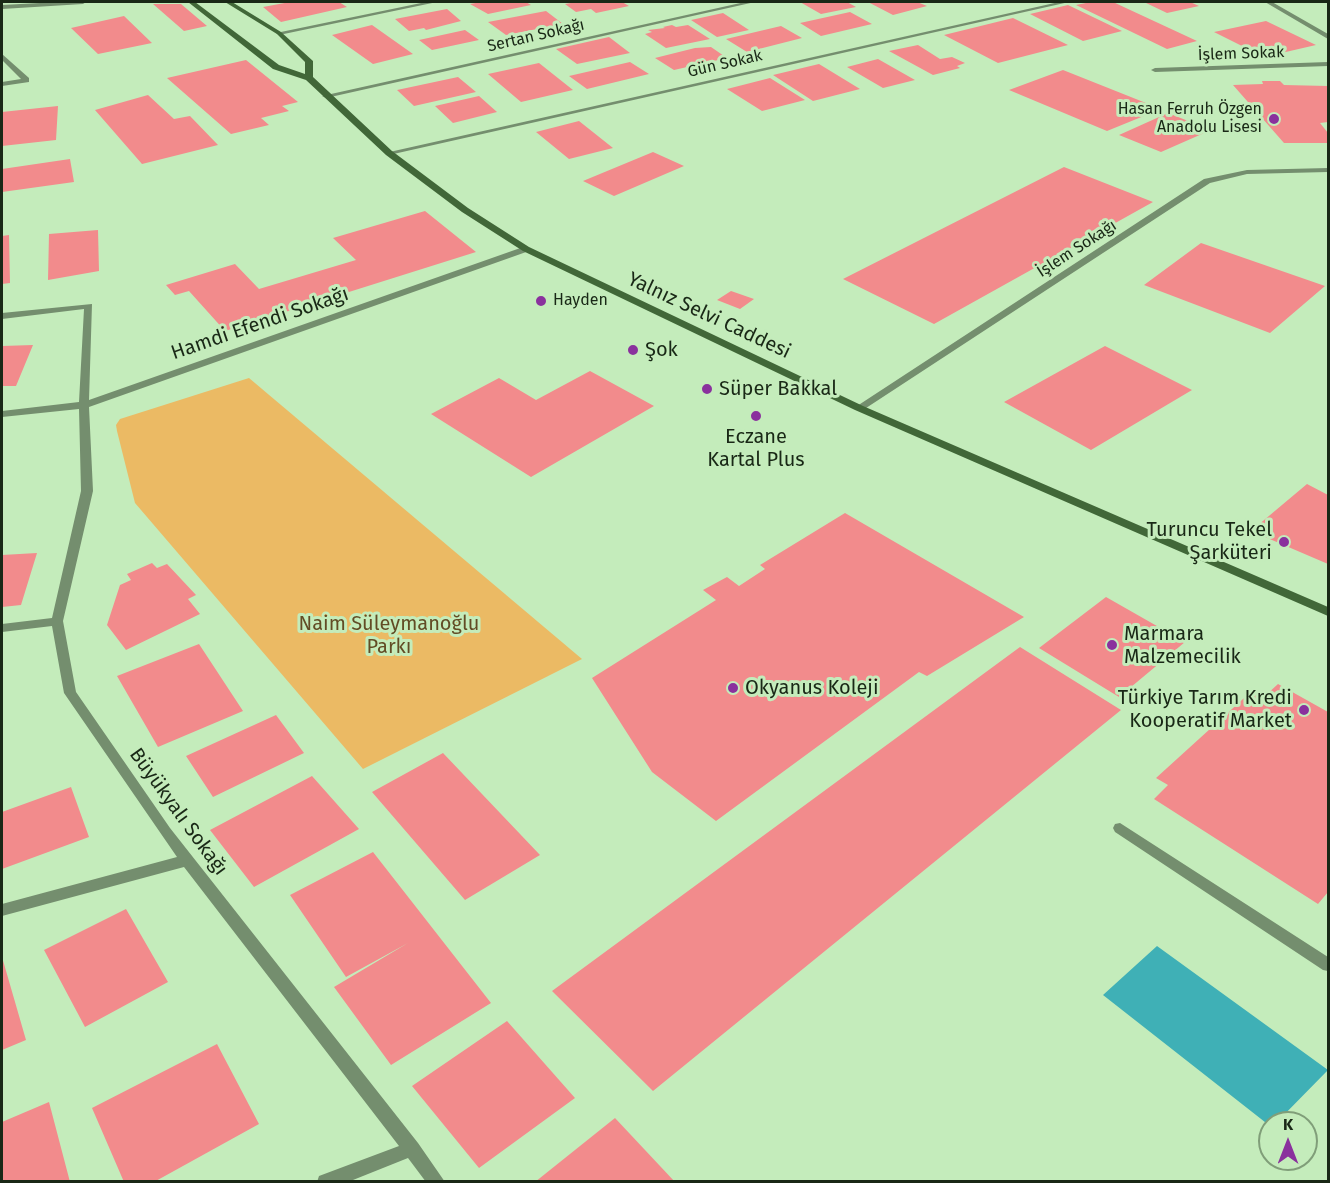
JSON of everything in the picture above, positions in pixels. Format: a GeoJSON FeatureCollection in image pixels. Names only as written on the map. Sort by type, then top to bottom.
{"type":"FeatureCollection","features":[{"type":"Feature","properties":{"kind":"street"},"geometry":{"type":"LineString","coordinates":[[2,7],[83,2]]}},
{"type":"Feature","properties":{"kind":"street","name":"Yalnız Selvi Caddesi"},"geometry":{"type":"LineString","coordinates":[[191,2],[276,67],[309,78],[389,153],[465,210],[526,249],[859,408],[1329,612]]}},
{"type":"Feature","properties":{"kind":"street","name":"Yalnız Selvi Caddesi"},"geometry":{"type":"LineString","coordinates":[[228,2],[279,33],[309,61],[309,78]]}},
{"type":"Feature","properties":{"kind":"street"},"geometry":{"type":"LineString","coordinates":[[279,33],[434,2]]}},
{"type":"Feature","properties":{"kind":"street","name":"Sertan Sokağı"},"geometry":{"type":"LineString","coordinates":[[326,96],[752,2]]}},
{"type":"Feature","properties":{"kind":"street","name":"Gün Sokak"},"geometry":{"type":"LineString","coordinates":[[389,153],[1066,2]]}},
{"type":"Feature","properties":{"kind":"street"},"geometry":{"type":"LineString","coordinates":[[1268,2],[1329,37]]}},
{"type":"Feature","properties":{"kind":"street"},"geometry":{"type":"LineString","coordinates":[[2,56],[26,80],[2,84]]}},
{"type":"Feature","properties":{"kind":"street","name":"İşlem Sokak"},"geometry":{"type":"LineString","coordinates":[[1155,70],[1329,64]]}},
{"type":"Feature","properties":{"kind":"street","name":"İşlem Sokağı"},"geometry":{"type":"LineString","coordinates":[[859,408],[1207,181],[1247,172],[1329,170]]}},
{"type":"Feature","properties":{"kind":"street","name":"Hamdi Efendi Sokağı"},"geometry":{"type":"LineString","coordinates":[[2,414],[84,405],[526,249]]}},
{"type":"Feature","properties":{"kind":"street","name":"Büyükyalı Sokağı"},"geometry":{"type":"LineString","coordinates":[[2,316],[89,306],[84,405],[87,491],[57,621],[70,693],[159,823],[437,1182]]}},
{"type":"Feature","properties":{"kind":"street"},"geometry":{"type":"LineString","coordinates":[[2,628],[57,621]]}},
{"type":"Feature","properties":{"kind":"street"},"geometry":{"type":"LineString","coordinates":[[1120,828],[1329,966]]}},
{"type":"Feature","properties":{"kind":"street"},"geometry":{"type":"LineString","coordinates":[[2,910],[188,860]]}},
{"type":"Feature","properties":{"kind":"street"},"geometry":{"type":"LineString","coordinates":[[325,1182],[412,1149]]}},
{"type":"Feature","properties":{"kind":"green space","name":"Naim Süleymanoğlu Parkı"},"geometry":{"type":"Polygon","coordinates":[[[249,378],[582,659],[363,769],[135,503],[117,431],[116,425],[120,419],[249,378]]]}},
{"type":"Feature","properties":{"kind":"water"},"geometry":{"type":"Polygon","coordinates":[[[1157,946],[1328,1070],[1288,1111],[1258,1111],[1258,1117],[1103,995],[1157,946]]]}},
{"type":"Feature","properties":{"kind":"building"},"geometry":{"type":"Polygon","coordinates":[[[290,2],[339,2],[347,7],[281,22],[263,7],[290,2]]]}},
{"type":"Feature","properties":{"kind":"building"},"geometry":{"type":"Polygon","coordinates":[[[526,2],[531,5],[488,14],[470,4],[526,2]]]}},
{"type":"Feature","properties":{"kind":"building"},"geometry":{"type":"Polygon","coordinates":[[[622,2],[629,6],[596,13],[591,9],[576,12],[565,4],[622,2]]]}},
{"type":"Feature","properties":{"kind":"building"},"geometry":{"type":"Polygon","coordinates":[[[800,2],[847,2],[856,7],[821,14],[800,2]]]}},
{"type":"Feature","properties":{"kind":"building"},"geometry":{"type":"Polygon","coordinates":[[[868,2],[917,2],[927,6],[893,15],[868,2]]]}},
{"type":"Feature","properties":{"kind":"building"},"geometry":{"type":"Polygon","coordinates":[[[1113,2],[1197,41],[1167,49],[1076,5],[1113,2]]]}},
{"type":"Feature","properties":{"kind":"building"},"geometry":{"type":"Polygon","coordinates":[[[1144,2],[1190,2],[1199,6],[1167,13],[1144,2]]]}},
{"type":"Feature","properties":{"kind":"building"},"geometry":{"type":"Polygon","coordinates":[[[153,4],[181,4],[207,26],[184,31],[153,4]]]}},
{"type":"Feature","properties":{"kind":"building"},"geometry":{"type":"Polygon","coordinates":[[[1068,5],[1122,31],[1083,41],[1030,14],[1068,5]]]}},
{"type":"Feature","properties":{"kind":"building"},"geometry":{"type":"Polygon","coordinates":[[[447,9],[461,21],[426,30],[424,28],[409,31],[395,19],[447,9]]]}},
{"type":"Feature","properties":{"kind":"building"},"geometry":{"type":"Polygon","coordinates":[[[546,11],[563,24],[506,35],[488,22],[546,11]]]}},
{"type":"Feature","properties":{"kind":"building"},"geometry":{"type":"Polygon","coordinates":[[[850,12],[872,24],[821,36],[800,23],[850,12]]]}},
{"type":"Feature","properties":{"kind":"building"},"geometry":{"type":"Polygon","coordinates":[[[723,13],[749,30],[717,37],[691,20],[723,13]]]}},
{"type":"Feature","properties":{"kind":"building"},"geometry":{"type":"Polygon","coordinates":[[[124,16],[152,43],[98,54],[71,28],[124,16]]]}},
{"type":"Feature","properties":{"kind":"building"},"geometry":{"type":"Polygon","coordinates":[[[1013,18],[1068,45],[998,63],[944,35],[1013,18]]]}},
{"type":"Feature","properties":{"kind":"building"},"geometry":{"type":"Polygon","coordinates":[[[1266,21],[1316,45],[1264,57],[1214,32],[1266,21]]]}},
{"type":"Feature","properties":{"kind":"building"},"geometry":{"type":"Polygon","coordinates":[[[372,25],[413,54],[373,64],[332,35],[372,25]]]}},
{"type":"Feature","properties":{"kind":"building"},"geometry":{"type":"Polygon","coordinates":[[[672,25],[676,27],[688,25],[710,39],[666,48],[645,34],[652,32],[648,30],[672,25]]]}},
{"type":"Feature","properties":{"kind":"building"},"geometry":{"type":"Polygon","coordinates":[[[781,26],[802,38],[747,52],[726,39],[781,26]]]}},
{"type":"Feature","properties":{"kind":"building"},"geometry":{"type":"Polygon","coordinates":[[[465,30],[479,40],[432,50],[419,40],[465,30]]]}},
{"type":"Feature","properties":{"kind":"building"},"geometry":{"type":"Polygon","coordinates":[[[609,37],[630,53],[577,64],[556,49],[609,37]]]}},
{"type":"Feature","properties":{"kind":"building"},"geometry":{"type":"Polygon","coordinates":[[[918,45],[940,59],[952,57],[965,63],[957,66],[960,68],[933,75],[889,51],[918,45]]]}},
{"type":"Feature","properties":{"kind":"building"},"geometry":{"type":"Polygon","coordinates":[[[711,47],[727,58],[674,70],[655,58],[695,48],[711,47]]]}},
{"type":"Feature","properties":{"kind":"building"},"geometry":{"type":"Polygon","coordinates":[[[878,59],[915,80],[883,88],[847,67],[878,59]]]}},
{"type":"Feature","properties":{"kind":"building"},"geometry":{"type":"Polygon","coordinates":[[[246,60],[298,102],[282,106],[289,111],[261,118],[269,125],[231,134],[167,78],[246,60]]]}},
{"type":"Feature","properties":{"kind":"building"},"geometry":{"type":"Polygon","coordinates":[[[630,62],[649,74],[587,89],[569,76],[630,62]]]}},
{"type":"Feature","properties":{"kind":"building"},"geometry":{"type":"Polygon","coordinates":[[[539,63],[573,90],[521,102],[488,74],[539,63]]]}},
{"type":"Feature","properties":{"kind":"building"},"geometry":{"type":"Polygon","coordinates":[[[819,64],[860,89],[813,101],[773,75],[819,64]]]}},
{"type":"Feature","properties":{"kind":"building"},"geometry":{"type":"Polygon","coordinates":[[[1063,70],[1161,109],[1107,131],[1009,90],[1063,70]]]}},
{"type":"Feature","properties":{"kind":"building"},"geometry":{"type":"Polygon","coordinates":[[[458,77],[476,92],[414,106],[397,90],[458,77]]]}},
{"type":"Feature","properties":{"kind":"building"},"geometry":{"type":"Polygon","coordinates":[[[770,78],[805,100],[762,111],[727,89],[770,78]]]}},
{"type":"Feature","properties":{"kind":"building"},"geometry":{"type":"Polygon","coordinates":[[[1262,81],[1280,81],[1284,85],[1328,86],[1328,122],[1320,123],[1328,133],[1328,143],[1284,143],[1233,85],[1263,84],[1262,81]]]}},
{"type":"Feature","properties":{"kind":"building"},"geometry":{"type":"Polygon","coordinates":[[[148,95],[174,119],[190,116],[218,145],[142,164],[95,110],[148,95]]]}},
{"type":"Feature","properties":{"kind":"building"},"geometry":{"type":"Polygon","coordinates":[[[479,96],[497,112],[453,123],[435,106],[479,96]]]}},
{"type":"Feature","properties":{"kind":"building"},"geometry":{"type":"Polygon","coordinates":[[[58,106],[56,140],[2,146],[2,112],[58,106]]]}},
{"type":"Feature","properties":{"kind":"building"},"geometry":{"type":"Polygon","coordinates":[[[1168,113],[1211,130],[1161,152],[1119,135],[1168,113]]]}},
{"type":"Feature","properties":{"kind":"building"},"geometry":{"type":"Polygon","coordinates":[[[579,121],[613,148],[569,159],[536,132],[579,121]]]}},
{"type":"Feature","properties":{"kind":"building"},"geometry":{"type":"Polygon","coordinates":[[[653,152],[684,166],[614,196],[583,181],[653,152]]]}},
{"type":"Feature","properties":{"kind":"building"},"geometry":{"type":"Polygon","coordinates":[[[70,159],[74,182],[2,192],[2,169],[70,159]]]}},
{"type":"Feature","properties":{"kind":"building"},"geometry":{"type":"Polygon","coordinates":[[[1064,167],[1153,202],[934,324],[843,279],[1064,167]]]}},
{"type":"Feature","properties":{"kind":"building"},"geometry":{"type":"Polygon","coordinates":[[[425,211],[476,252],[225,331],[189,291],[175,295],[166,285],[235,264],[259,289],[356,260],[333,238],[425,211]]]}},
{"type":"Feature","properties":{"kind":"building"},"geometry":{"type":"Polygon","coordinates":[[[98,230],[99,271],[48,280],[49,234],[98,230]]]}},
{"type":"Feature","properties":{"kind":"building"},"geometry":{"type":"Polygon","coordinates":[[[9,235],[10,283],[2,284],[2,236],[9,235]]]}},
{"type":"Feature","properties":{"kind":"building"},"geometry":{"type":"Polygon","coordinates":[[[1201,243],[1325,286],[1270,333],[1144,285],[1201,243]]]}},
{"type":"Feature","properties":{"kind":"building"},"geometry":{"type":"Polygon","coordinates":[[[731,291],[754,299],[740,309],[717,300],[731,291]]]}},
{"type":"Feature","properties":{"kind":"building"},"geometry":{"type":"Polygon","coordinates":[[[33,345],[16,386],[2,386],[2,346],[33,345]]]}},
{"type":"Feature","properties":{"kind":"building"},"geometry":{"type":"Polygon","coordinates":[[[1105,346],[1192,390],[1091,450],[1004,402],[1105,346]]]}},
{"type":"Feature","properties":{"kind":"building"},"geometry":{"type":"Polygon","coordinates":[[[590,371],[654,406],[531,477],[431,414],[499,378],[536,400],[590,371]]]}},
{"type":"Feature","properties":{"kind":"building"},"geometry":{"type":"Polygon","coordinates":[[[1307,484],[1328,495],[1328,564],[1251,531],[1307,484]]]}},
{"type":"Feature","properties":{"kind":"building"},"geometry":{"type":"Polygon","coordinates":[[[845,513],[1024,617],[927,676],[919,672],[716,821],[652,772],[592,678],[716,600],[703,590],[727,577],[739,586],[765,569],[760,565],[845,513]]]}},
{"type":"Feature","properties":{"kind":"building"},"geometry":{"type":"Polygon","coordinates":[[[37,553],[21,605],[2,607],[2,555],[37,553]]]}},
{"type":"Feature","properties":{"kind":"building"},"geometry":{"type":"Polygon","coordinates":[[[152,563],[157,568],[167,564],[196,595],[188,599],[200,614],[126,650],[107,625],[120,585],[131,580],[127,574],[152,563]]]}},
{"type":"Feature","properties":{"kind":"building","name":"Marmara Malzemecilik"},"geometry":{"type":"Polygon","coordinates":[[[1106,597],[1185,642],[1119,697],[1039,648],[1106,597]]]}},
{"type":"Feature","properties":{"kind":"building"},"geometry":{"type":"Polygon","coordinates":[[[199,644],[243,711],[158,747],[117,676],[199,644]]]}},
{"type":"Feature","properties":{"kind":"building"},"geometry":{"type":"Polygon","coordinates":[[[1020,647],[1121,710],[653,1091],[552,991],[1020,647]]]}},
{"type":"Feature","properties":{"kind":"building"},"geometry":{"type":"Polygon","coordinates":[[[1278,684],[1328,712],[1328,892],[1318,904],[1154,799],[1168,785],[1156,778],[1254,689],[1266,695],[1278,684]]]}},
{"type":"Feature","properties":{"kind":"building"},"geometry":{"type":"Polygon","coordinates":[[[276,715],[304,753],[213,797],[186,756],[276,715]]]}},
{"type":"Feature","properties":{"kind":"building"},"geometry":{"type":"Polygon","coordinates":[[[443,753],[540,855],[465,900],[372,792],[443,753]]]}},
{"type":"Feature","properties":{"kind":"building"},"geometry":{"type":"Polygon","coordinates":[[[312,776],[359,829],[254,887],[210,830],[312,776]]]}},
{"type":"Feature","properties":{"kind":"building"},"geometry":{"type":"Polygon","coordinates":[[[71,787],[89,837],[2,869],[2,812],[71,787]]]}},
{"type":"Feature","properties":{"kind":"building"},"geometry":{"type":"Polygon","coordinates":[[[373,852],[491,1003],[391,1065],[334,987],[408,943],[346,977],[290,895],[373,852]]]}},
{"type":"Feature","properties":{"kind":"building"},"geometry":{"type":"Polygon","coordinates":[[[126,909],[168,982],[85,1027],[44,950],[126,909]]]}},
{"type":"Feature","properties":{"kind":"building"},"geometry":{"type":"Polygon","coordinates":[[[2,957],[26,1040],[2,1050],[2,957]]]}},
{"type":"Feature","properties":{"kind":"building"},"geometry":{"type":"Polygon","coordinates":[[[507,1021],[575,1098],[479,1168],[412,1086],[507,1021]]]}},
{"type":"Feature","properties":{"kind":"building"},"geometry":{"type":"Polygon","coordinates":[[[217,1044],[259,1124],[154,1182],[124,1182],[92,1108],[217,1044]]]}},
{"type":"Feature","properties":{"kind":"building"},"geometry":{"type":"Polygon","coordinates":[[[49,1102],[70,1182],[2,1182],[2,1122],[49,1102]]]}},
{"type":"Feature","properties":{"kind":"building"},"geometry":{"type":"Polygon","coordinates":[[[615,1118],[675,1182],[535,1182],[615,1118]]]}},
{"type":"Feature","properties":{"kind":"place","name":"Hasan Ferruh Özgen Anadolu Lisesi"},"geometry":{"type":"Point","coordinates":[1274,119]}},
{"type":"Feature","properties":{"kind":"place","name":"Hayden"},"geometry":{"type":"Point","coordinates":[541,301]}},
{"type":"Feature","properties":{"kind":"place","name":"Şok"},"geometry":{"type":"Point","coordinates":[633,350]}},
{"type":"Feature","properties":{"kind":"place","name":"Süper Bakkal"},"geometry":{"type":"Point","coordinates":[707,389]}},
{"type":"Feature","properties":{"kind":"place","name":"Eczane Kartal Plus"},"geometry":{"type":"Point","coordinates":[756,416]}},
{"type":"Feature","properties":{"kind":"place","name":"Turuncu Tekel Şarküteri"},"geometry":{"type":"Point","coordinates":[1284,542]}},
{"type":"Feature","properties":{"kind":"place","name":"Marmara Malzemecilik"},"geometry":{"type":"Point","coordinates":[1112,645]}},
{"type":"Feature","properties":{"kind":"place","name":"Okyanus Koleji"},"geometry":{"type":"Point","coordinates":[733,688]}},
{"type":"Feature","properties":{"kind":"place","name":"Türkiye Tarım Kredi Kooperatif Market"},"geometry":{"type":"Point","coordinates":[1304,710]}}]}
